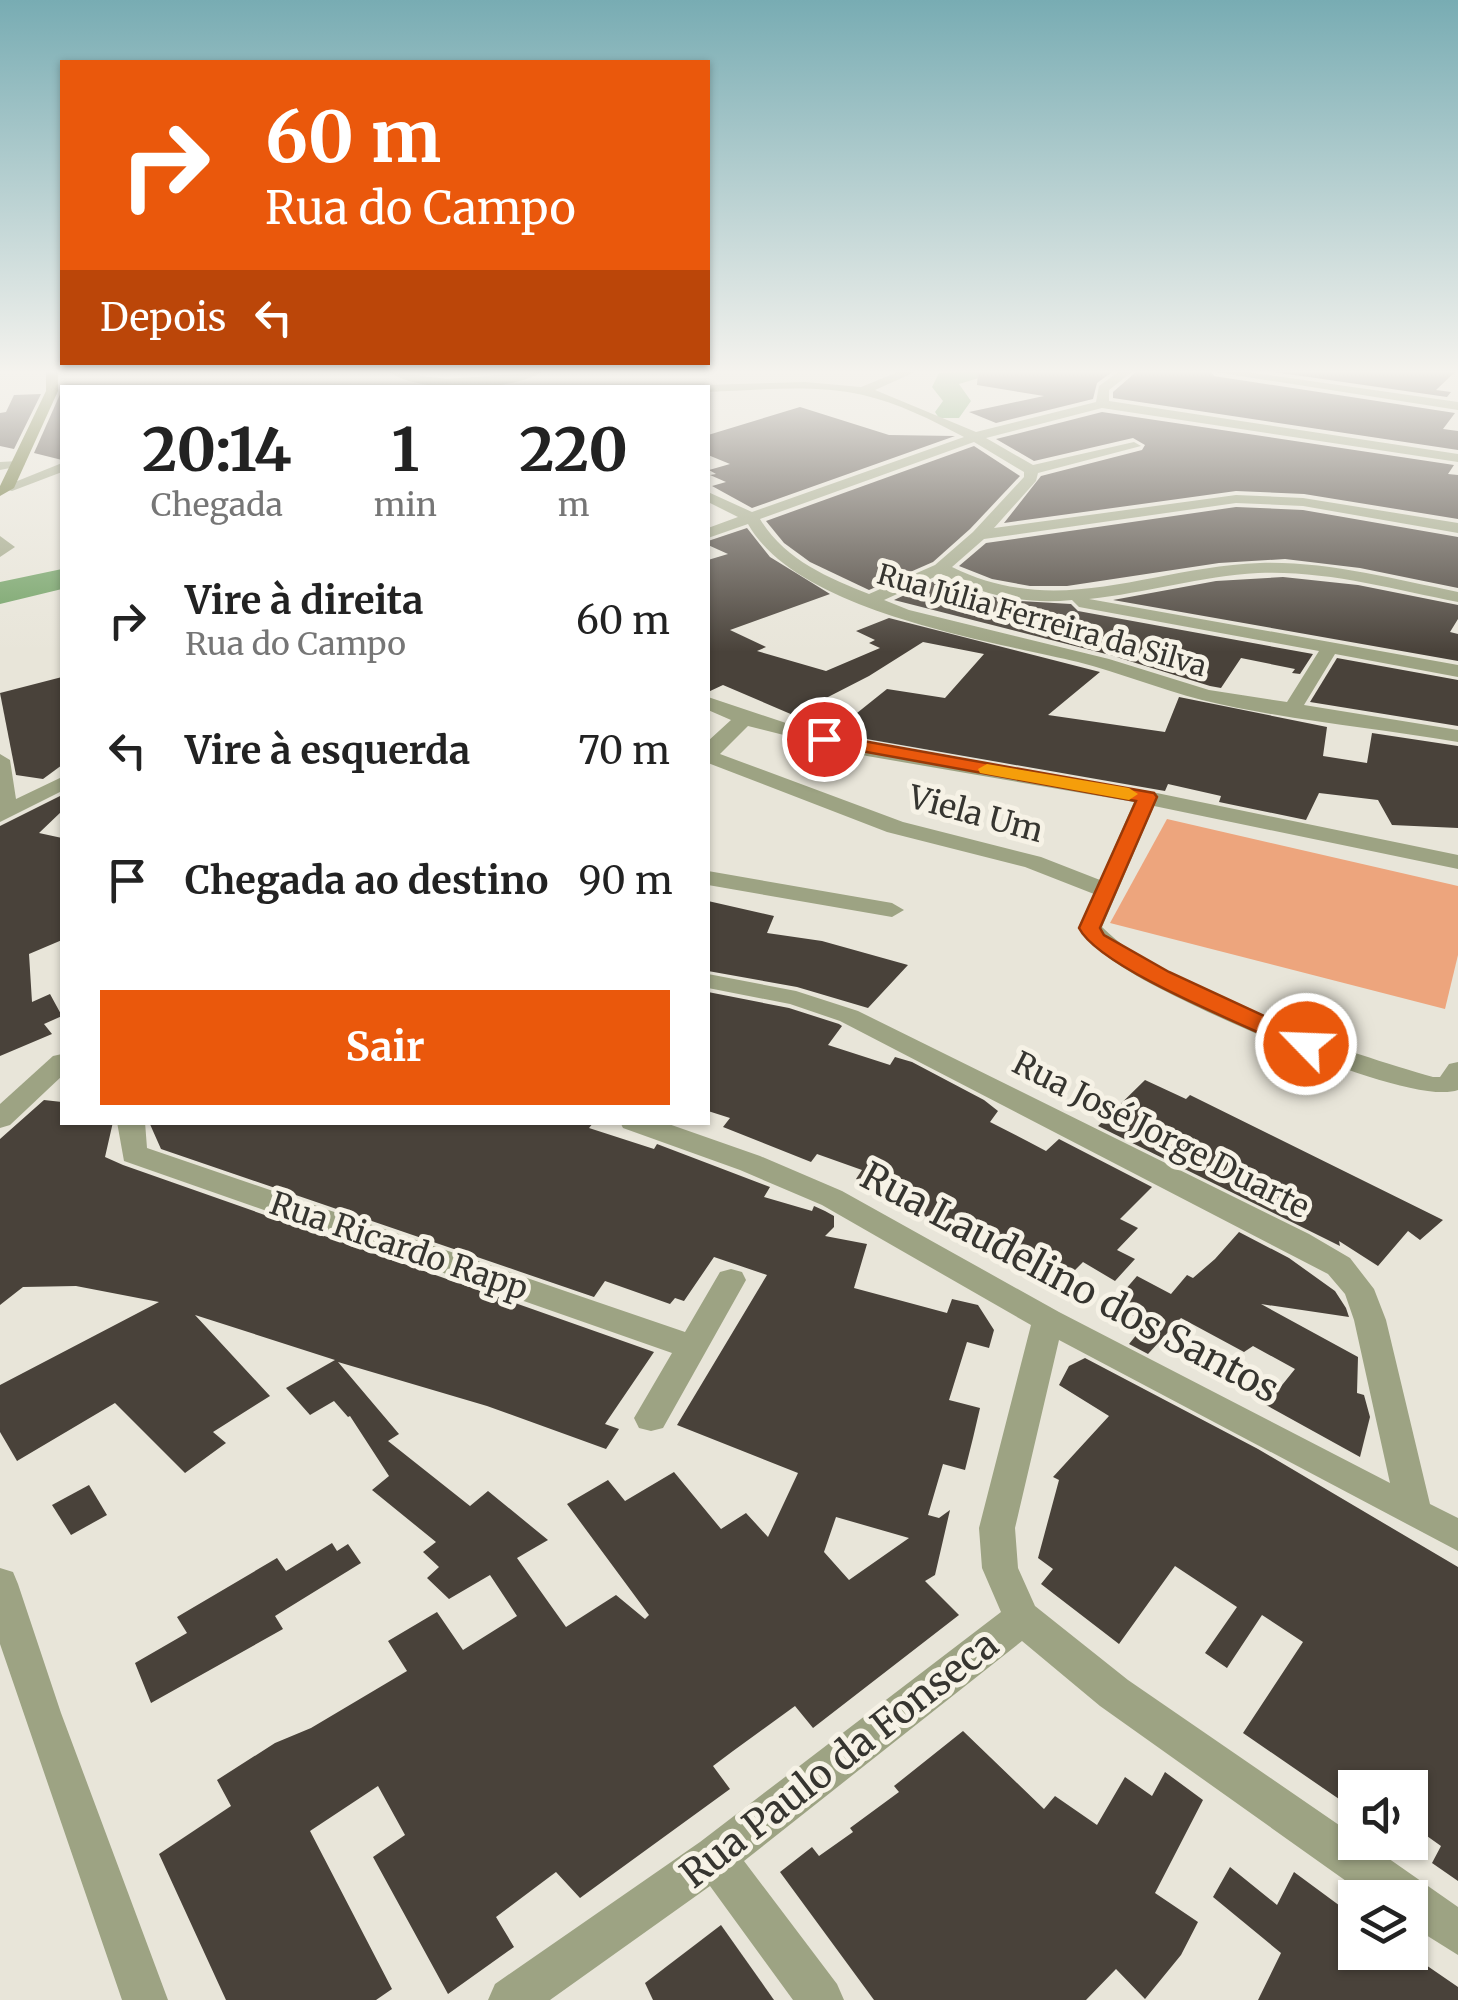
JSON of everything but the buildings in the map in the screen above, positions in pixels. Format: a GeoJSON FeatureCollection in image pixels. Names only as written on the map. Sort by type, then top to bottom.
{"type":"FeatureCollection","features":[{"type":"Feature","properties":{"kind":"main road"},"geometry":{"type":"LineString","coordinates":[[4,490],[18,465]]}},
{"type":"Feature","properties":{"kind":"street"},"geometry":{"type":"LineString","coordinates":[[710,532],[897,465]]}},
{"type":"Feature","properties":{"kind":"street"},"geometry":{"type":"LineString","coordinates":[[1023,465],[1032,470],[1052,465]]}},
{"type":"Feature","properties":{"kind":"street"},"geometry":{"type":"LineString","coordinates":[[4,490],[60,468]]}},
{"type":"Feature","properties":{"kind":"street"},"geometry":{"type":"LineString","coordinates":[[868,601],[940,568],[979,536],[1032,478],[1032,470]]}},
{"type":"Feature","properties":{"kind":"street"},"geometry":{"type":"LineString","coordinates":[[710,497],[752,518]]}},
{"type":"Feature","properties":{"kind":"street"},"geometry":{"type":"LineString","coordinates":[[979,536],[1182,504],[1248,498],[1304,502],[1458,528]]}},
{"type":"Feature","properties":{"kind":"street","name":"Rua Júlia Ferreira da Silva"},"geometry":{"type":"LineString","coordinates":[[752,518],[763,538],[796,566],[868,601],[944,627],[1104,663],[1191,692],[1458,736]]}},
{"type":"Feature","properties":{"kind":"street"},"geometry":{"type":"LineString","coordinates":[[0,541],[7,547],[0,552]]}},
{"type":"Feature","properties":{"kind":"street"},"geometry":{"type":"LineString","coordinates":[[940,568],[993,594],[1064,598],[1458,671]]}},
{"type":"Feature","properties":{"kind":"street"},"geometry":{"type":"LineString","coordinates":[[1064,598],[1262,568],[1348,577],[1458,597]]}},
{"type":"Feature","properties":{"kind":"street"},"geometry":{"type":"LineString","coordinates":[[1292,709],[1331,646]]}},
{"type":"Feature","properties":{"kind":"street"},"geometry":{"type":"LineString","coordinates":[[710,705],[745,718],[853,746],[1147,797],[1458,862]]}},
{"type":"Feature","properties":{"kind":"street","name":"Viela Um"},"geometry":{"type":"LineString","coordinates":[[710,749],[745,718]]}},
{"type":"Feature","properties":{"kind":"street","name":"Viela Um"},"geometry":{"type":"LineString","coordinates":[[710,757],[895,827],[1032,862],[1107,891]]}},
{"type":"Feature","properties":{"kind":"street"},"geometry":{"type":"LineString","coordinates":[[0,760],[4,814],[60,783]]}},
{"type":"Feature","properties":{"kind":"street"},"geometry":{"type":"LineString","coordinates":[[1147,797],[1090,928],[1096,939],[1116,954],[1329,1054],[1412,1081],[1455,1086]]}},
{"type":"Feature","properties":{"kind":"street"},"geometry":{"type":"LineString","coordinates":[[710,878],[892,910]]}},
{"type":"Feature","properties":{"kind":"street","name":"Rua José Jorge Duarte"},"geometry":{"type":"LineString","coordinates":[[710,982],[796,998],[849,1016],[1339,1266],[1358,1289],[1370,1320],[1414,1512]]}},
{"type":"Feature","properties":{"kind":"street"},"geometry":{"type":"LineString","coordinates":[[0,1119],[60,1064]]}},
{"type":"Feature","properties":{"kind":"street","name":"Rua Ricardo Rapp"},"geometry":{"type":"LineString","coordinates":[[130,1125],[134,1154],[146,1159],[695,1348]]}},
{"type":"Feature","properties":{"kind":"street","name":"Rua Laudelino dos Santos"},"geometry":{"type":"LineString","coordinates":[[642,1125],[750,1162],[832,1198],[1048,1320],[1458,1536]]}},
{"type":"Feature","properties":{"kind":"street"},"geometry":{"type":"LineString","coordinates":[[651,1418],[732,1280]]}},
{"type":"Feature","properties":{"kind":"street"},"geometry":{"type":"LineString","coordinates":[[1022,1618],[1000,1568],[997,1528],[1048,1320]]}},
{"type":"Feature","properties":{"kind":"street"},"geometry":{"type":"LineString","coordinates":[[0,1584],[144,2000]]}},
{"type":"Feature","properties":{"kind":"street","name":"Rua Paulo da Fonseca"},"geometry":{"type":"LineString","coordinates":[[510,2000],[716,1857],[1022,1618],[1114,1692],[1383,1880]]}},
{"type":"Feature","properties":{"kind":"street"},"geometry":{"type":"LineString","coordinates":[[716,1857],[821,2000]]}},
{"type":"Feature","properties":{"kind":"street","name":"Rua Paulo da Fonseca"},"geometry":{"type":"LineString","coordinates":[[1428,1911],[1458,1932]]}},
{"type":"Feature","properties":{"kind":"shaded area"},"geometry":{"type":"Polygon","coordinates":[[[1167,819],[1458,886],[1458,955],[1445,1009],[1110,923],[1167,819]]]}},
{"type":"Feature","properties":{"kind":"waterway"},"geometry":{"type":"LineString","coordinates":[[0,593],[60,579]]}},
{"type":"Feature","properties":{"kind":"slow traffic"},"geometry":{"type":"LineString","coordinates":[[987,769],[1129,794]]}},
{"type":"Feature","properties":{"kind":"route"},"geometry":{"type":"LineString","coordinates":[[824,739],[1147,797],[1095,914],[1090,928],[1096,939],[1161,977],[1306,1044]]}}]}
